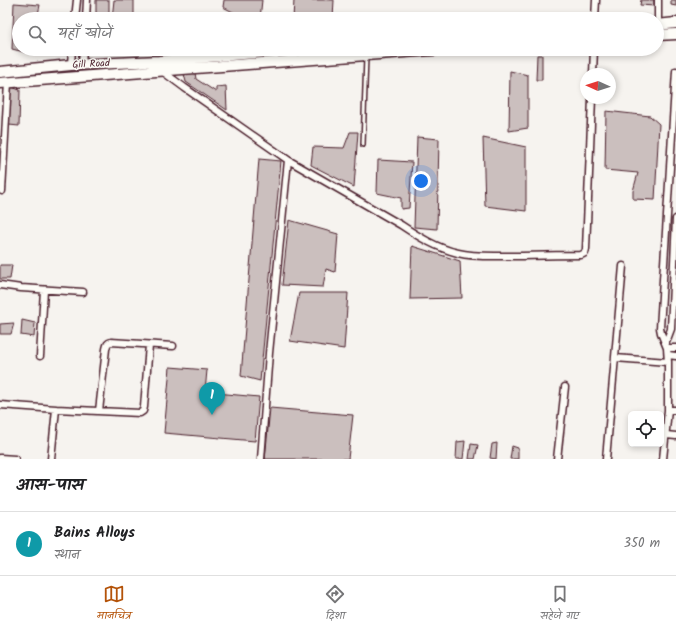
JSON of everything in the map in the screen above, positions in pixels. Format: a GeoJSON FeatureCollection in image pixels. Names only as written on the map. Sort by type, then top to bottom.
{"type":"FeatureCollection","features":[{"type":"Feature","properties":{"kind":"main road"},"geometry":{"type":"LineString","coordinates":[[664,24],[676,23]]}},
{"type":"Feature","properties":{"kind":"main road"},"geometry":{"type":"LineString","coordinates":[[664,35],[676,34]]}},
{"type":"Feature","properties":{"kind":"main road","name":"Gill Road"},"geometry":{"type":"LineString","coordinates":[[0,72],[71,65],[159,61],[218,56]]}},
{"type":"Feature","properties":{"kind":"main road"},"geometry":{"type":"LineString","coordinates":[[4,82],[352,56]]}},
{"type":"Feature","properties":{"kind":"street"},"geometry":{"type":"LineString","coordinates":[[77,0],[76,11],[86,12],[87,0]]}},
{"type":"Feature","properties":{"kind":"street"},"geometry":{"type":"LineString","coordinates":[[595,12],[596,0]]}},
{"type":"Feature","properties":{"kind":"street"},"geometry":{"type":"LineString","coordinates":[[658,0],[658,12]]}},
{"type":"Feature","properties":{"kind":"street"},"geometry":{"type":"LineString","coordinates":[[71,65],[72,56]]}},
{"type":"Feature","properties":{"kind":"street"},"geometry":{"type":"LineString","coordinates":[[82,65],[83,56]]}},
{"type":"Feature","properties":{"kind":"street"},"geometry":{"type":"LineString","coordinates":[[593,68],[594,56]]}},
{"type":"Feature","properties":{"kind":"street"},"geometry":{"type":"LineString","coordinates":[[162,70],[288,160],[428,242],[444,249],[459,253],[482,256],[581,255],[586,253],[592,104]]}},
{"type":"Feature","properties":{"kind":"street"},"geometry":{"type":"LineString","coordinates":[[663,459],[668,410],[668,355],[660,328],[676,71]]}},
{"type":"Feature","properties":{"kind":"street"},"geometry":{"type":"LineString","coordinates":[[2,191],[4,82]]}},
{"type":"Feature","properties":{"kind":"street"},"geometry":{"type":"LineString","coordinates":[[261,459],[268,353],[288,160]]}},
{"type":"Feature","properties":{"kind":"street"},"geometry":{"type":"LineString","coordinates":[[669,184],[676,184]]}},
{"type":"Feature","properties":{"kind":"street"},"geometry":{"type":"LineString","coordinates":[[666,345],[671,329],[674,294],[676,219]]}},
{"type":"Feature","properties":{"kind":"street"},"geometry":{"type":"LineString","coordinates":[[606,459],[623,266]]}},
{"type":"Feature","properties":{"kind":"street"},"geometry":{"type":"LineString","coordinates":[[0,285],[44,290],[82,292]]}},
{"type":"Feature","properties":{"kind":"street"},"geometry":{"type":"LineString","coordinates":[[40,356],[44,290]]}},
{"type":"Feature","properties":{"kind":"street"},"geometry":{"type":"LineString","coordinates":[[99,411],[108,343],[173,346]]}},
{"type":"Feature","properties":{"kind":"street"},"geometry":{"type":"LineString","coordinates":[[0,405],[140,413],[143,411],[149,345]]}},
{"type":"Feature","properties":{"kind":"street"},"geometry":{"type":"LineString","coordinates":[[666,345],[676,348]]}},
{"type":"Feature","properties":{"kind":"street"},"geometry":{"type":"LineString","coordinates":[[668,355],[676,356]]}},
{"type":"Feature","properties":{"kind":"street"},"geometry":{"type":"LineString","coordinates":[[615,358],[668,362]]}},
{"type":"Feature","properties":{"kind":"street"},"geometry":{"type":"LineString","coordinates":[[557,459],[565,387]]}},
{"type":"Feature","properties":{"kind":"street"},"geometry":{"type":"LineString","coordinates":[[51,459],[56,409]]}},
{"type":"Feature","properties":{"kind":"street"},"geometry":{"type":"LineString","coordinates":[[668,410],[676,410]]}},
{"type":"Feature","properties":{"kind":"street"},"geometry":{"type":"LineString","coordinates":[[666,435],[676,436]]}},
{"type":"Feature","properties":{"kind":"street"},"geometry":{"type":"LineString","coordinates":[[4,458],[15,459]]}},
{"type":"Feature","properties":{"kind":"lane"},"geometry":{"type":"LineString","coordinates":[[362,145],[366,56]]}},
{"type":"Feature","properties":{"kind":"building"},"geometry":{"type":"Polygon","coordinates":[[[96,0],[109,0],[109,12],[96,12],[96,0]]]}},
{"type":"Feature","properties":{"kind":"building"},"geometry":{"type":"Polygon","coordinates":[[[114,0],[134,0],[134,12],[113,12],[114,0]]]}},
{"type":"Feature","properties":{"kind":"building"},"geometry":{"type":"Polygon","coordinates":[[[224,0],[262,0],[261,12],[233,12],[223,7],[224,0]]]}},
{"type":"Feature","properties":{"kind":"building"},"geometry":{"type":"Polygon","coordinates":[[[294,0],[334,0],[333,12],[293,12],[294,0]]]}},
{"type":"Feature","properties":{"kind":"building"},"geometry":{"type":"Polygon","coordinates":[[[641,0],[654,0],[654,6],[640,5],[641,0]]]}},
{"type":"Feature","properties":{"kind":"building"},"geometry":{"type":"Polygon","coordinates":[[[671,0],[676,0],[676,6],[671,5],[671,0]]]}},
{"type":"Feature","properties":{"kind":"building"},"geometry":{"type":"Polygon","coordinates":[[[14,3],[40,5],[38,12],[14,12],[14,3]]]}},
{"type":"Feature","properties":{"kind":"building"},"geometry":{"type":"Polygon","coordinates":[[[537,56],[542,56],[542,80],[536,80],[537,56]]]}},
{"type":"Feature","properties":{"kind":"building"},"geometry":{"type":"Polygon","coordinates":[[[510,71],[528,75],[528,128],[509,131],[510,71]]]}},
{"type":"Feature","properties":{"kind":"building"},"geometry":{"type":"Polygon","coordinates":[[[195,73],[196,79],[216,92],[216,87],[226,86],[227,110],[186,82],[184,74],[195,73]]]}},
{"type":"Feature","properties":{"kind":"building"},"geometry":{"type":"Polygon","coordinates":[[[11,87],[20,90],[19,126],[9,125],[11,87]]]}},
{"type":"Feature","properties":{"kind":"building"},"geometry":{"type":"Polygon","coordinates":[[[606,111],[650,116],[659,124],[655,200],[633,199],[633,191],[638,173],[605,170],[606,111]]]}},
{"type":"Feature","properties":{"kind":"building"},"geometry":{"type":"Polygon","coordinates":[[[350,132],[358,132],[354,187],[311,165],[313,147],[344,148],[350,132]]]}},
{"type":"Feature","properties":{"kind":"building"},"geometry":{"type":"Polygon","coordinates":[[[417,137],[439,139],[437,229],[414,227],[417,137]]]}},
{"type":"Feature","properties":{"kind":"building"},"geometry":{"type":"Polygon","coordinates":[[[483,138],[526,147],[526,211],[485,206],[483,138]]]}},
{"type":"Feature","properties":{"kind":"building"},"geometry":{"type":"Polygon","coordinates":[[[259,159],[281,161],[260,381],[241,376],[259,159]]]}},
{"type":"Feature","properties":{"kind":"building"},"geometry":{"type":"Polygon","coordinates":[[[378,160],[412,162],[409,208],[401,209],[401,198],[377,193],[378,160]]]}},
{"type":"Feature","properties":{"kind":"building"},"geometry":{"type":"Polygon","coordinates":[[[289,220],[338,234],[335,272],[326,269],[323,287],[282,285],[289,220]]]}},
{"type":"Feature","properties":{"kind":"building"},"geometry":{"type":"Polygon","coordinates":[[[412,246],[460,261],[462,298],[410,299],[412,246]]]}},
{"type":"Feature","properties":{"kind":"building"},"geometry":{"type":"Polygon","coordinates":[[[0,265],[12,265],[10,279],[0,279],[0,265]]]}},
{"type":"Feature","properties":{"kind":"building"},"geometry":{"type":"Polygon","coordinates":[[[299,293],[348,293],[344,349],[290,341],[299,293]]]}},
{"type":"Feature","properties":{"kind":"building"},"geometry":{"type":"Polygon","coordinates":[[[22,320],[35,323],[34,337],[21,335],[22,320]]]}},
{"type":"Feature","properties":{"kind":"building"},"geometry":{"type":"Polygon","coordinates":[[[14,323],[11,334],[0,334],[0,324],[14,323]]]}},
{"type":"Feature","properties":{"kind":"building"},"geometry":{"type":"Polygon","coordinates":[[[170,367],[207,370],[205,392],[259,397],[255,441],[164,433],[170,367]]]}},
{"type":"Feature","properties":{"kind":"building"},"geometry":{"type":"Polygon","coordinates":[[[270,408],[353,415],[348,459],[265,459],[270,408]]]}},
{"type":"Feature","properties":{"kind":"building"},"geometry":{"type":"Polygon","coordinates":[[[465,441],[463,459],[456,459],[457,442],[465,441]]]}},
{"type":"Feature","properties":{"kind":"building"},"geometry":{"type":"Polygon","coordinates":[[[497,443],[496,459],[490,458],[492,444],[497,443]]]}},
{"type":"Feature","properties":{"kind":"building"},"geometry":{"type":"Polygon","coordinates":[[[471,444],[478,445],[475,459],[469,459],[471,444]]]}},
{"type":"Feature","properties":{"kind":"building"},"geometry":{"type":"Polygon","coordinates":[[[512,446],[518,448],[518,459],[510,459],[512,446]]]}},
{"type":"Feature","properties":{"kind":"place","name":"Bains Alloys"},"geometry":{"type":"Point","coordinates":[212,415]}}]}
